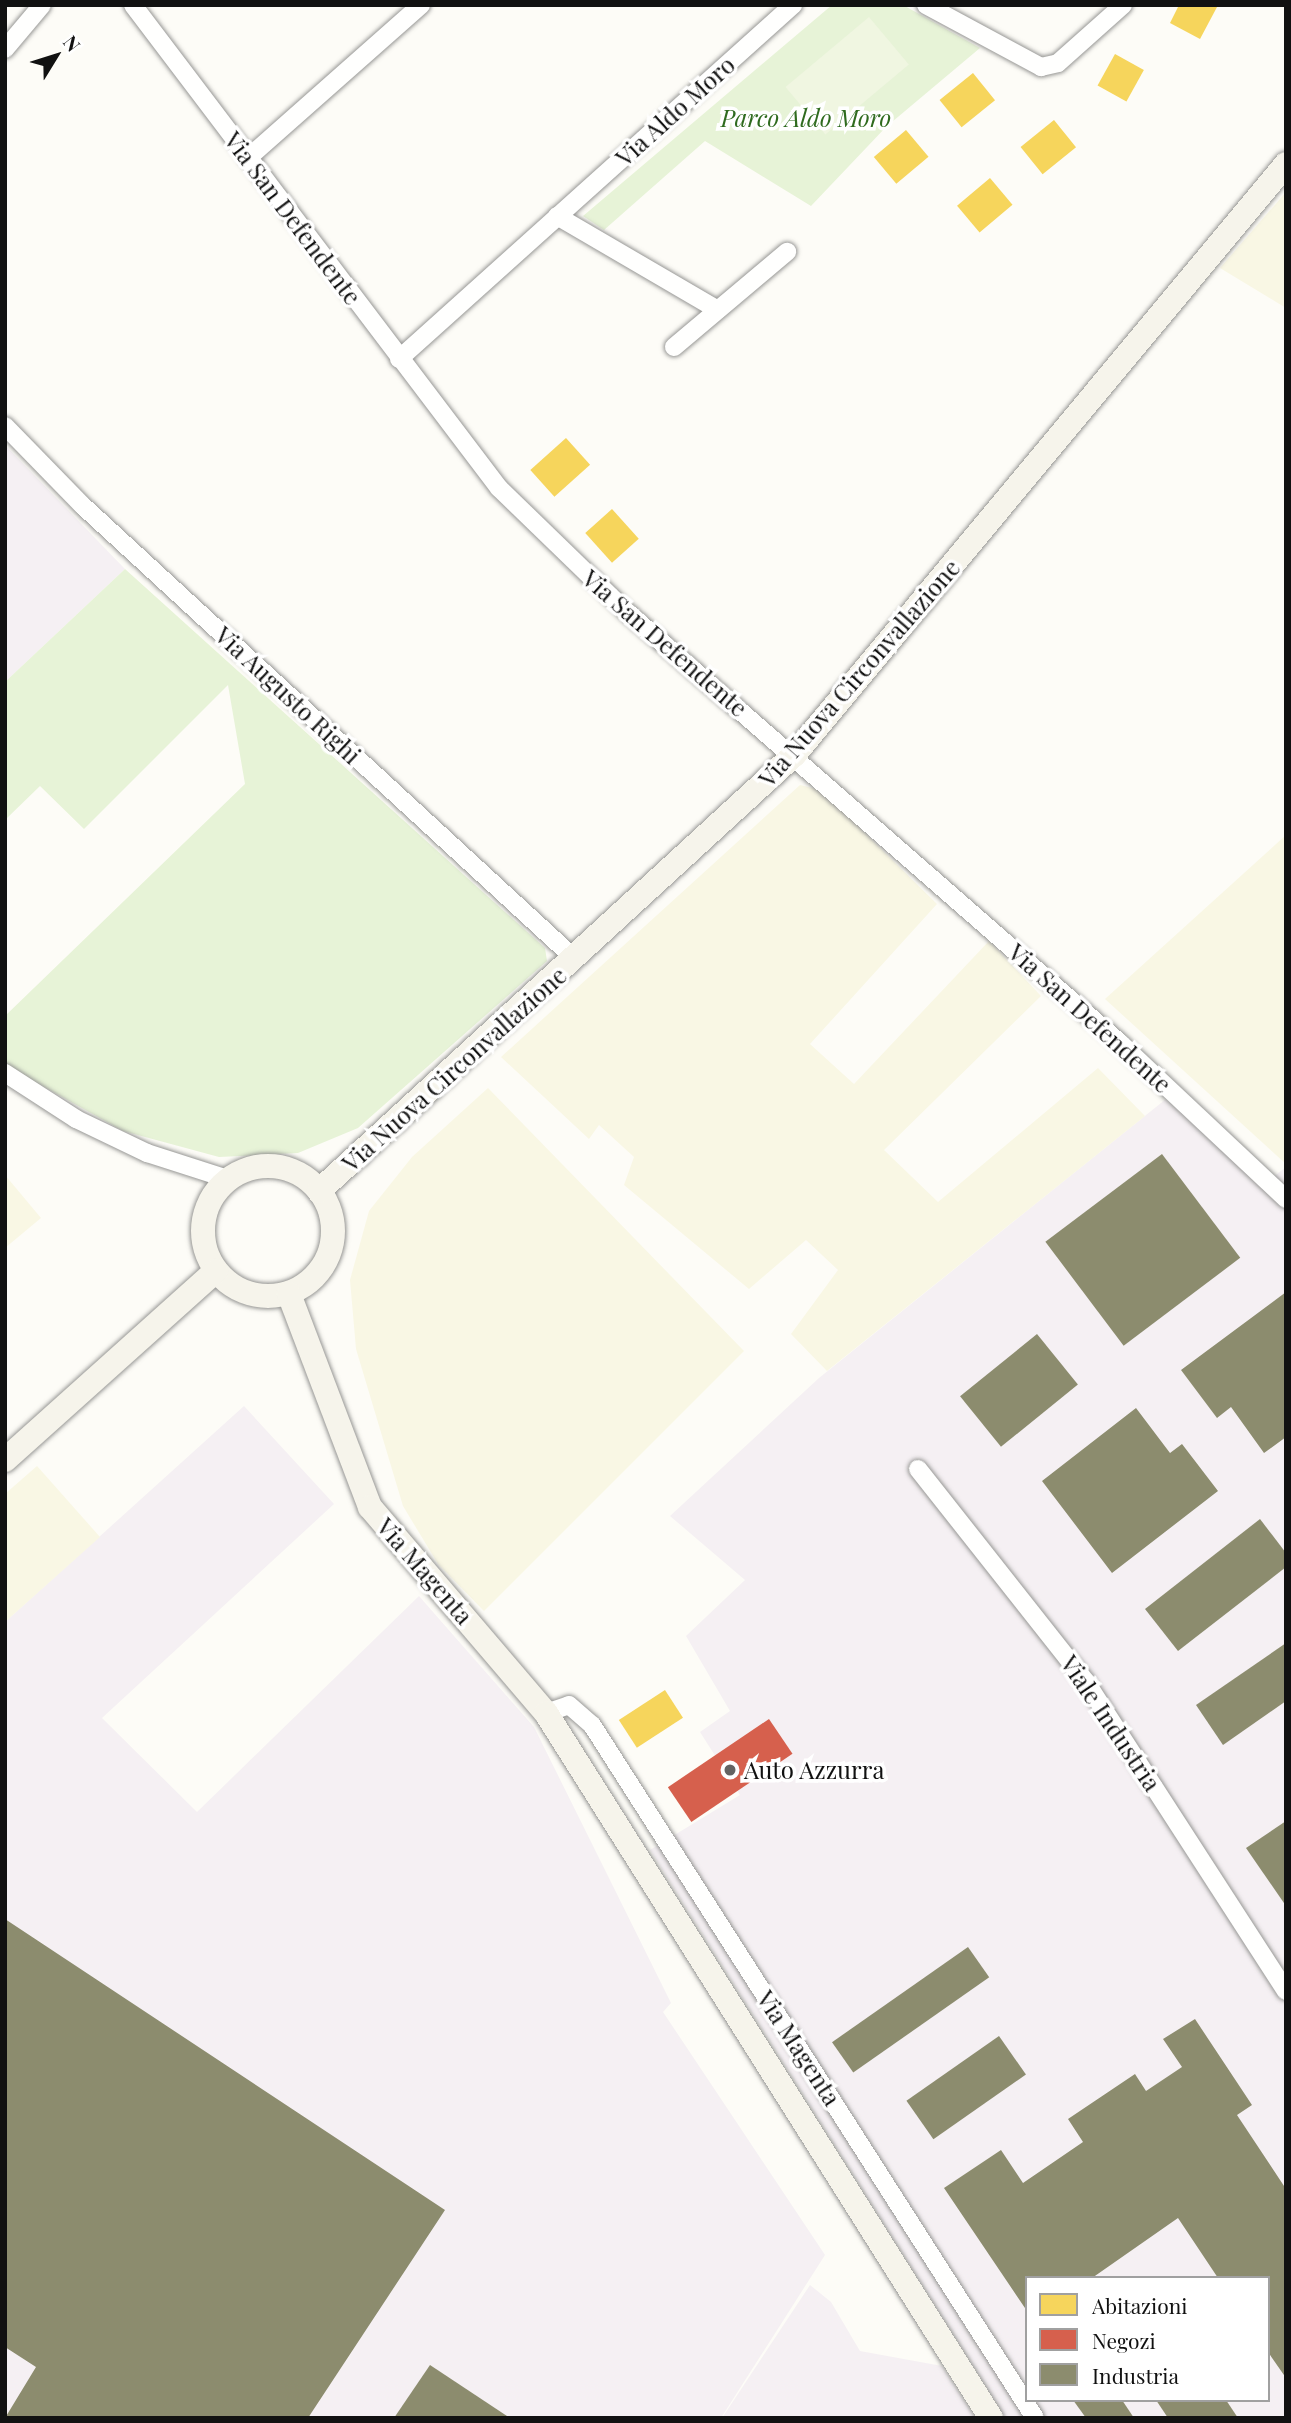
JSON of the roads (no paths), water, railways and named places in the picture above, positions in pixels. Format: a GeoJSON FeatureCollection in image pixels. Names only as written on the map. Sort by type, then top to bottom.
{"type":"FeatureCollection","features":[{"type":"Feature","properties":{"kind":"street"},"geometry":{"type":"LineString","coordinates":[[5,48],[43,5]]}},
{"type":"Feature","properties":{"kind":"street","name":"Via San Defendente"},"geometry":{"type":"LineString","coordinates":[[133,5],[499,488],[565,555],[794,755],[1286,1199]]}},
{"type":"Feature","properties":{"kind":"street"},"geometry":{"type":"LineString","coordinates":[[248,159],[421,5]]}},
{"type":"Feature","properties":{"kind":"street","name":"Via Aldo Moro"},"geometry":{"type":"LineString","coordinates":[[399,359],[793,5]]}},
{"type":"Feature","properties":{"kind":"street"},"geometry":{"type":"LineString","coordinates":[[926,5],[1041,67],[1058,63],[1123,5]]}},
{"type":"Feature","properties":{"kind":"street","name":"Via Nuova Circonvallazione"},"geometry":{"type":"LineString","coordinates":[[319,1191],[794,755],[1286,164]]}},
{"type":"Feature","properties":{"kind":"street"},"geometry":{"type":"LineString","coordinates":[[557,216],[718,310]]}},
{"type":"Feature","properties":{"kind":"street"},"geometry":{"type":"LineString","coordinates":[[674,346],[787,252]]}},
{"type":"Feature","properties":{"kind":"street","name":"Via Augusto Righi"},"geometry":{"type":"LineString","coordinates":[[5,426],[82,505],[575,958]]}},
{"type":"Feature","properties":{"kind":"street"},"geometry":{"type":"LineString","coordinates":[[5,1073],[76,1119],[146,1153],[228,1179]]}},
{"type":"Feature","properties":{"kind":"street"},"geometry":{"type":"LineString","coordinates":[[265,1166],[286,1168],[319,1191],[333,1229],[331,1250],[322,1269],[289,1294],[249,1294],[216,1271],[202,1233],[205,1213],[228,1179],[265,1166]]}},
{"type":"Feature","properties":{"kind":"street"},"geometry":{"type":"LineString","coordinates":[[5,1460],[216,1271]]}},
{"type":"Feature","properties":{"kind":"street","name":"Via Magenta"},"geometry":{"type":"LineString","coordinates":[[289,1294],[370,1507],[546,1713],[991,2418]]}},
{"type":"Feature","properties":{"kind":"street","name":"Viale Industria"},"geometry":{"type":"LineString","coordinates":[[918,1469],[1086,1682],[1286,1991]]}},
{"type":"Feature","properties":{"kind":"street","name":"Via Magenta"},"geometry":{"type":"LineString","coordinates":[[546,1713],[569,1705],[592,1725],[1035,2418]]}},
{"type":"Feature","properties":{"kind":"place","name":"Auto Azzurra"},"geometry":{"type":"Point","coordinates":[730,1770]}},
{"type":"Feature","properties":{"kind":"park label","name":"Parco Aldo Moro"},"geometry":{"type":"Point","coordinates":[806,118]}}]}
